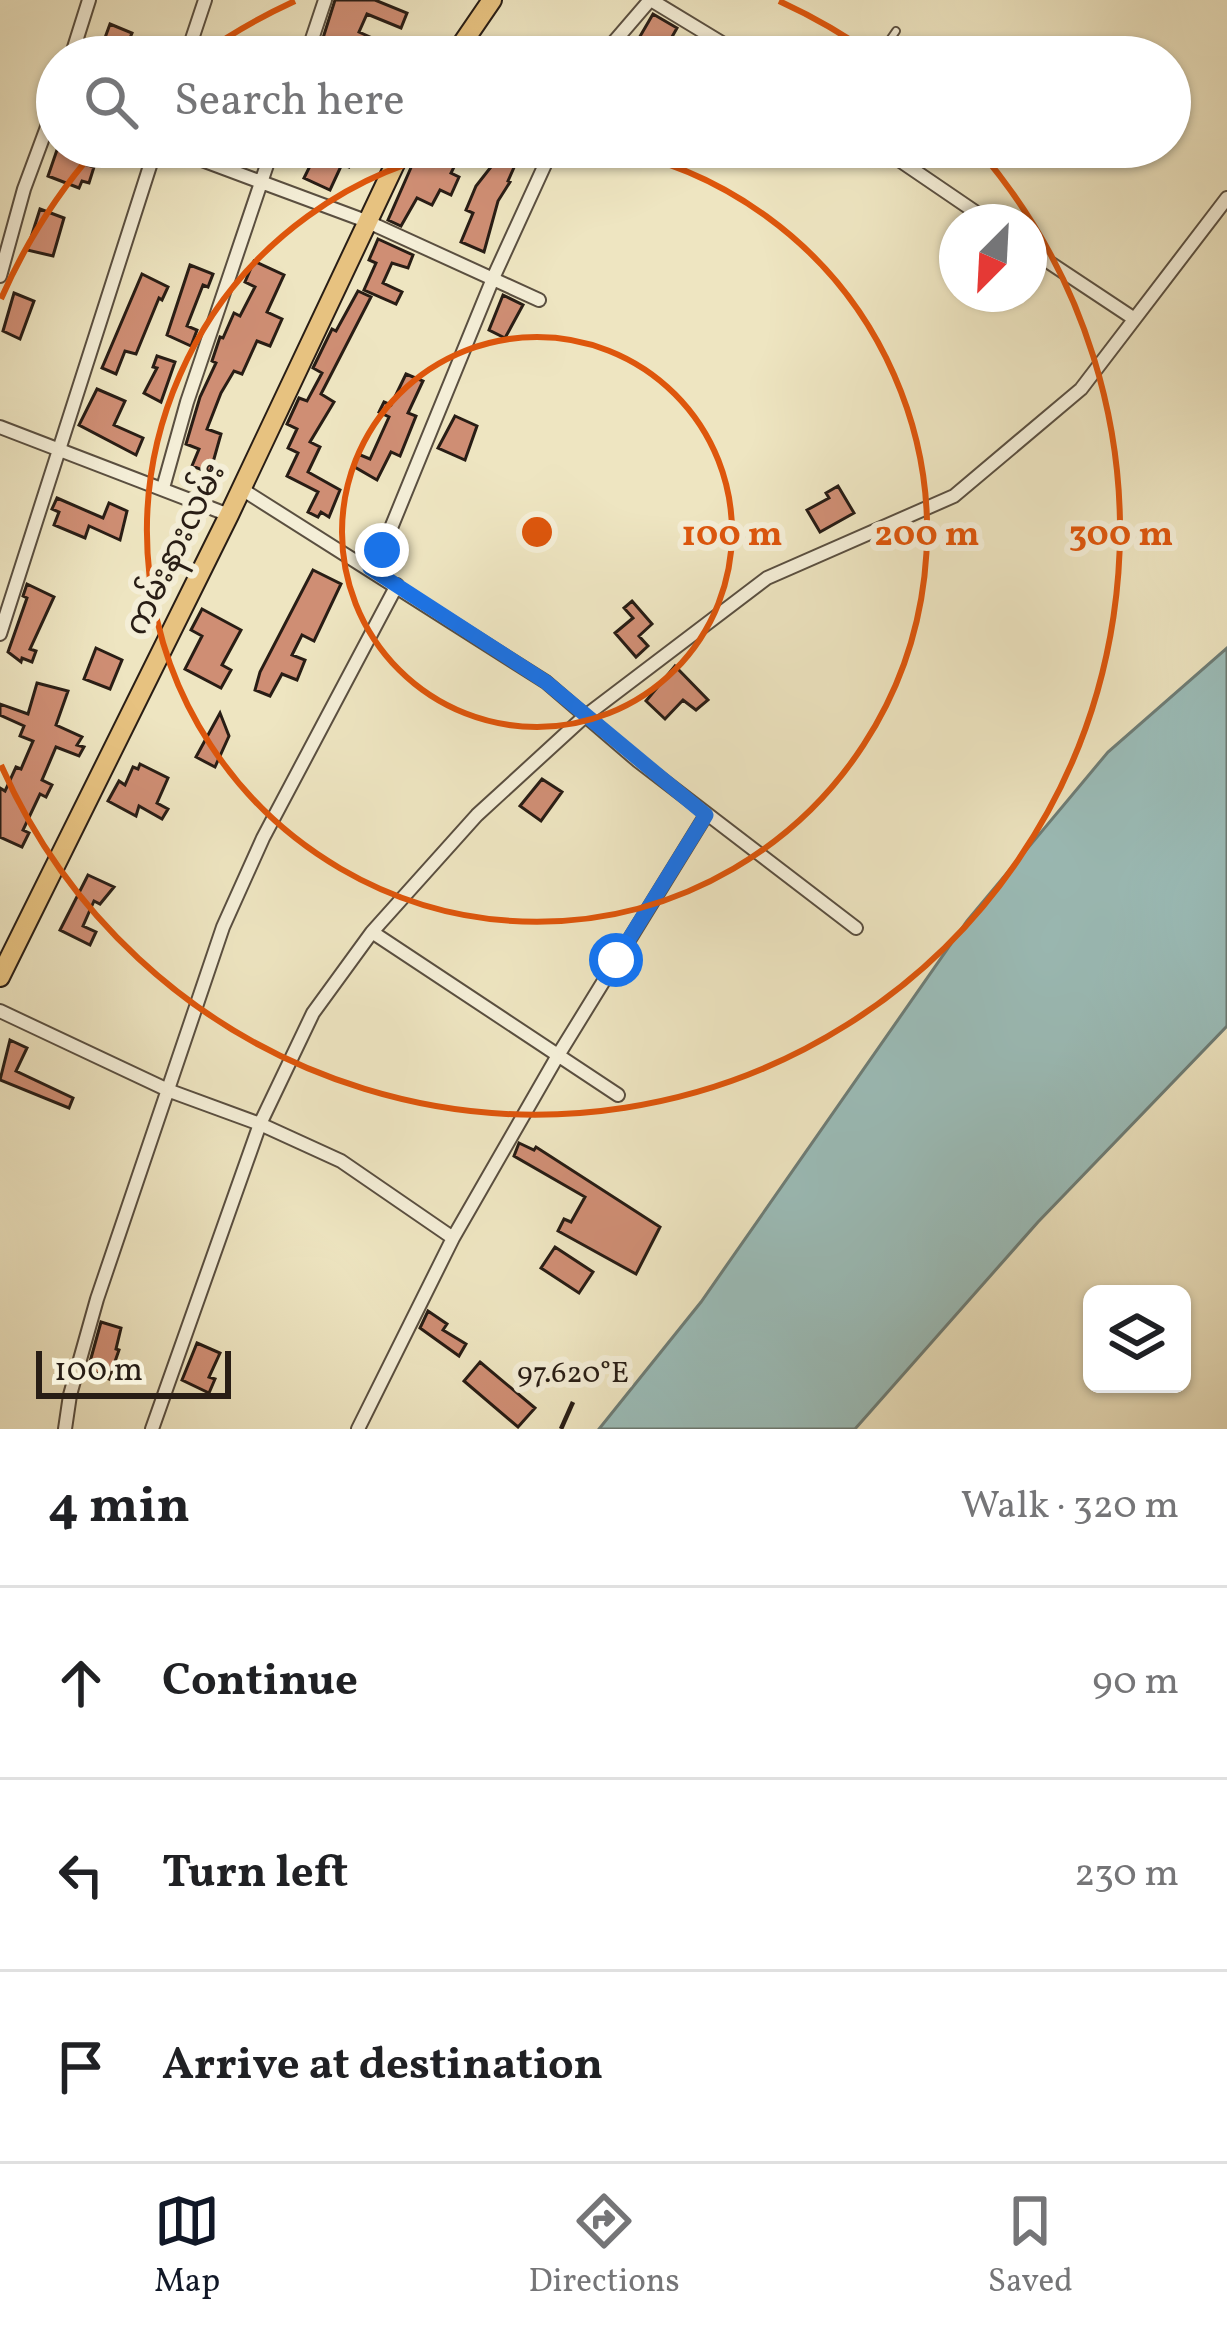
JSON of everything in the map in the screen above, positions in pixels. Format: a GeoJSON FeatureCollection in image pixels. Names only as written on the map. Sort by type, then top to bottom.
{"type":"FeatureCollection","features":[{"type":"Feature","properties":{"kind":"main road"},"geometry":{"type":"LineString","coordinates":[[467,36],[492,0]]}},
{"type":"Feature","properties":{"kind":"main road","name":"ကမ်းနားလမ်း"},"geometry":{"type":"LineString","coordinates":[[0,977],[230,515],[393,168]]}},
{"type":"Feature","properties":{"kind":"street"},"geometry":{"type":"LineString","coordinates":[[78,36],[89,0]]}},
{"type":"Feature","properties":{"kind":"street"},"geometry":{"type":"LineString","coordinates":[[193,36],[205,0]]}},
{"type":"Feature","properties":{"kind":"street"},"geometry":{"type":"LineString","coordinates":[[313,36],[326,0]]}},
{"type":"Feature","properties":{"kind":"street"},"geometry":{"type":"LineString","coordinates":[[619,36],[650,0],[710,36]]}},
{"type":"Feature","properties":{"kind":"street"},"geometry":{"type":"LineString","coordinates":[[0,276],[36,158]]}},
{"type":"Feature","properties":{"kind":"street"},"geometry":{"type":"LineString","coordinates":[[0,634],[149,168]]}},
{"type":"Feature","properties":{"kind":"street"},"geometry":{"type":"LineString","coordinates":[[223,168],[367,221],[539,300]]}},
{"type":"Feature","properties":{"kind":"street"},"geometry":{"type":"LineString","coordinates":[[163,488],[265,168]]}},
{"type":"Feature","properties":{"kind":"street"},"geometry":{"type":"LineString","coordinates":[[370,568],[382,550],[543,168]]}},
{"type":"Feature","properties":{"kind":"street"},"geometry":{"type":"LineString","coordinates":[[911,168],[964,204]]}},
{"type":"Feature","properties":{"kind":"street"},"geometry":{"type":"LineString","coordinates":[[152,1429],[260,1124],[314,1013],[372,932],[477,815],[584,717],[766,578],[954,496],[1081,389],[1227,198]]}},
{"type":"Feature","properties":{"kind":"street"},"geometry":{"type":"LineString","coordinates":[[1047,261],[1133,318]]}},
{"type":"Feature","properties":{"kind":"street"},"geometry":{"type":"LineString","coordinates":[[0,427],[230,515]]}},
{"type":"Feature","properties":{"kind":"street"},"geometry":{"type":"LineString","coordinates":[[241,488],[546,682],[706,815],[856,928]]}},
{"type":"Feature","properties":{"kind":"street"},"geometry":{"type":"LineString","coordinates":[[65,1429],[97,1299],[223,927],[255,856],[397,585]]}},
{"type":"Feature","properties":{"kind":"street"},"geometry":{"type":"LineString","coordinates":[[358,1429],[453,1238],[556,1057],[706,815]]}},
{"type":"Feature","properties":{"kind":"street"},"geometry":{"type":"LineString","coordinates":[[372,932],[618,1095]]}},
{"type":"Feature","properties":{"kind":"street"},"geometry":{"type":"LineString","coordinates":[[0,1011],[170,1091],[341,1161],[453,1238]]}},
{"type":"Feature","properties":{"kind":"lane"},"geometry":{"type":"LineString","coordinates":[[893,36],[896,31]]}},
{"type":"Feature","properties":{"kind":"water"},"geometry":{"type":"Polygon","coordinates":[[[1227,648],[1227,1026],[1038,1222],[855,1429],[599,1429],[701,1302],[967,921],[1108,752],[1227,648]]]}},
{"type":"Feature","properties":{"kind":"building"},"geometry":{"type":"Polygon","coordinates":[[[335,0],[375,0],[407,13],[401,28],[367,14],[359,32],[368,36],[324,36],[335,0]]]}},
{"type":"Feature","properties":{"kind":"building"},"geometry":{"type":"Polygon","coordinates":[[[653,14],[677,28],[672,36],[640,36],[653,14]]]}},
{"type":"Feature","properties":{"kind":"building"},"geometry":{"type":"Polygon","coordinates":[[[110,24],[132,33],[131,36],[106,36],[110,24]]]}},
{"type":"Feature","properties":{"kind":"building"},"geometry":{"type":"Polygon","coordinates":[[[51,168],[94,168],[89,183],[82,181],[79,188],[48,176],[51,168]]]}},
{"type":"Feature","properties":{"kind":"building"},"geometry":{"type":"Polygon","coordinates":[[[309,168],[340,168],[330,190],[304,178],[309,168]]]}},
{"type":"Feature","properties":{"kind":"building"},"geometry":{"type":"Polygon","coordinates":[[[411,168],[454,168],[451,173],[459,177],[451,195],[440,190],[432,205],[417,198],[401,226],[388,220],[411,168]]]}},
{"type":"Feature","properties":{"kind":"building"},"geometry":{"type":"Polygon","coordinates":[[[490,168],[514,168],[498,201],[484,252],[461,242],[473,213],[466,210],[490,168]]]}},
{"type":"Feature","properties":{"kind":"building"},"geometry":{"type":"Polygon","coordinates":[[[40,209],[64,218],[53,256],[27,250],[40,209]]]}},
{"type":"Feature","properties":{"kind":"building"},"geometry":{"type":"Polygon","coordinates":[[[378,239],[413,255],[408,268],[392,263],[383,283],[402,292],[396,304],[364,290],[376,263],[369,260],[378,239]]]}},
{"type":"Feature","properties":{"kind":"building"},"geometry":{"type":"Polygon","coordinates":[[[254,261],[284,275],[267,312],[282,319],[270,346],[257,341],[242,374],[234,371],[221,393],[207,429],[221,434],[210,473],[192,466],[199,449],[186,444],[216,363],[212,361],[220,337],[234,313],[240,316],[255,287],[245,282],[254,261]]]}},
{"type":"Feature","properties":{"kind":"building"},"geometry":{"type":"Polygon","coordinates":[[[190,265],[213,274],[208,287],[203,285],[187,326],[197,330],[191,346],[167,335],[190,265]]]}},
{"type":"Feature","properties":{"kind":"building"},"geometry":{"type":"Polygon","coordinates":[[[142,274],[168,287],[136,354],[125,351],[116,374],[102,368],[142,274]]]}},
{"type":"Feature","properties":{"kind":"building"},"geometry":{"type":"Polygon","coordinates":[[[358,291],[371,297],[321,394],[334,402],[310,442],[320,447],[308,472],[340,490],[329,517],[321,512],[318,517],[308,512],[318,492],[287,476],[298,453],[288,448],[297,429],[287,424],[299,398],[307,401],[322,373],[313,368],[358,291]]]}},
{"type":"Feature","properties":{"kind":"building"},"geometry":{"type":"Polygon","coordinates":[[[14,293],[34,301],[20,339],[3,331],[14,293]]]}},
{"type":"Feature","properties":{"kind":"building"},"geometry":{"type":"Polygon","coordinates":[[[503,295],[523,305],[505,338],[489,330],[503,295]]]}},
{"type":"Feature","properties":{"kind":"building"},"geometry":{"type":"Polygon","coordinates":[[[157,356],[175,362],[161,402],[144,393],[157,368],[153,367],[157,356]]]}},
{"type":"Feature","properties":{"kind":"building"},"geometry":{"type":"Polygon","coordinates":[[[406,374],[423,381],[408,413],[416,416],[400,456],[391,452],[377,480],[353,466],[358,454],[370,459],[389,417],[379,412],[384,402],[391,405],[406,374]]]}},
{"type":"Feature","properties":{"kind":"building"},"geometry":{"type":"Polygon","coordinates":[[[97,389],[125,401],[114,425],[143,438],[136,455],[79,425],[97,389]]]}},
{"type":"Feature","properties":{"kind":"building"},"geometry":{"type":"Polygon","coordinates":[[[455,416],[477,426],[465,460],[438,448],[455,416]]]}},
{"type":"Feature","properties":{"kind":"building"},"geometry":{"type":"Polygon","coordinates":[[[838,486],[854,513],[820,532],[807,510],[829,498],[826,493],[838,486]]]}},
{"type":"Feature","properties":{"kind":"building"},"geometry":{"type":"Polygon","coordinates":[[[57,498],[103,518],[109,503],[127,511],[120,540],[89,526],[85,538],[54,525],[59,512],[52,509],[57,498]]]}},
{"type":"Feature","properties":{"kind":"building"},"geometry":{"type":"Polygon","coordinates":[[[313,570],[341,584],[314,641],[302,635],[292,655],[305,660],[297,680],[282,674],[270,696],[255,690],[260,672],[313,570]]]}},
{"type":"Feature","properties":{"kind":"building"},"geometry":{"type":"Polygon","coordinates":[[[27,584],[54,597],[30,649],[36,651],[32,662],[22,658],[21,662],[8,652],[27,598],[23,596],[27,584]]]}},
{"type":"Feature","properties":{"kind":"building"},"geometry":{"type":"Polygon","coordinates":[[[632,601],[652,624],[639,636],[648,646],[636,657],[615,633],[633,618],[624,608],[632,601]]]}},
{"type":"Feature","properties":{"kind":"building"},"geometry":{"type":"Polygon","coordinates":[[[202,609],[241,630],[222,665],[231,670],[221,688],[185,669],[202,636],[191,630],[202,609]]]}},
{"type":"Feature","properties":{"kind":"building"},"geometry":{"type":"Polygon","coordinates":[[[96,648],[122,660],[110,689],[84,679],[96,648]]]}},
{"type":"Feature","properties":{"kind":"building"},"geometry":{"type":"Polygon","coordinates":[[[675,666],[708,700],[696,710],[683,700],[665,719],[646,701],[675,666]]]}},
{"type":"Feature","properties":{"kind":"building"},"geometry":{"type":"Polygon","coordinates":[[[37,683],[68,691],[56,725],[82,737],[77,745],[84,747],[79,756],[56,747],[42,780],[52,785],[46,797],[40,794],[23,830],[29,833],[22,847],[0,837],[0,788],[5,791],[16,767],[21,769],[33,741],[20,736],[24,726],[0,715],[0,704],[28,714],[37,683]]]}},
{"type":"Feature","properties":{"kind":"building"},"geometry":{"type":"Polygon","coordinates":[[[220,713],[229,736],[215,767],[196,757],[220,713]]]}},
{"type":"Feature","properties":{"kind":"building"},"geometry":{"type":"Polygon","coordinates":[[[140,764],[168,778],[157,803],[168,809],[162,819],[139,806],[136,816],[108,801],[119,781],[125,785],[133,767],[138,769],[140,764]]]}},
{"type":"Feature","properties":{"kind":"building"},"geometry":{"type":"Polygon","coordinates":[[[542,779],[562,792],[541,821],[520,806],[542,779]]]}},
{"type":"Feature","properties":{"kind":"building"},"geometry":{"type":"Polygon","coordinates":[[[88,875],[114,887],[100,904],[94,901],[83,926],[96,932],[90,945],[60,930],[88,875]]]}},
{"type":"Feature","properties":{"kind":"building"},"geometry":{"type":"Polygon","coordinates":[[[10,1040],[27,1048],[16,1071],[73,1098],[69,1108],[0,1080],[10,1040]]]}},
{"type":"Feature","properties":{"kind":"building"},"geometry":{"type":"Polygon","coordinates":[[[519,1143],[536,1147],[660,1227],[636,1274],[558,1231],[564,1219],[571,1222],[585,1197],[514,1156],[519,1143]]]}},
{"type":"Feature","properties":{"kind":"building"},"geometry":{"type":"Polygon","coordinates":[[[555,1247],[593,1272],[579,1293],[541,1268],[555,1247]]]}},
{"type":"Feature","properties":{"kind":"building"},"geometry":{"type":"Polygon","coordinates":[[[428,1311],[447,1324],[443,1330],[466,1344],[459,1356],[420,1328],[428,1311]]]}},
{"type":"Feature","properties":{"kind":"building"},"geometry":{"type":"Polygon","coordinates":[[[101,1322],[121,1328],[109,1379],[88,1369],[101,1322]]]}},
{"type":"Feature","properties":{"kind":"building"},"geometry":{"type":"Polygon","coordinates":[[[197,1343],[220,1353],[209,1377],[215,1379],[209,1393],[182,1380],[197,1343]]]}},
{"type":"Feature","properties":{"kind":"building"},"geometry":{"type":"Polygon","coordinates":[[[480,1362],[535,1408],[518,1427],[464,1381],[480,1362]]]}},
{"type":"Feature","properties":{"kind":"route"},"geometry":{"type":"LineString","coordinates":[[382,550],[370,568],[546,682],[706,815],[616,960]]}}]}
